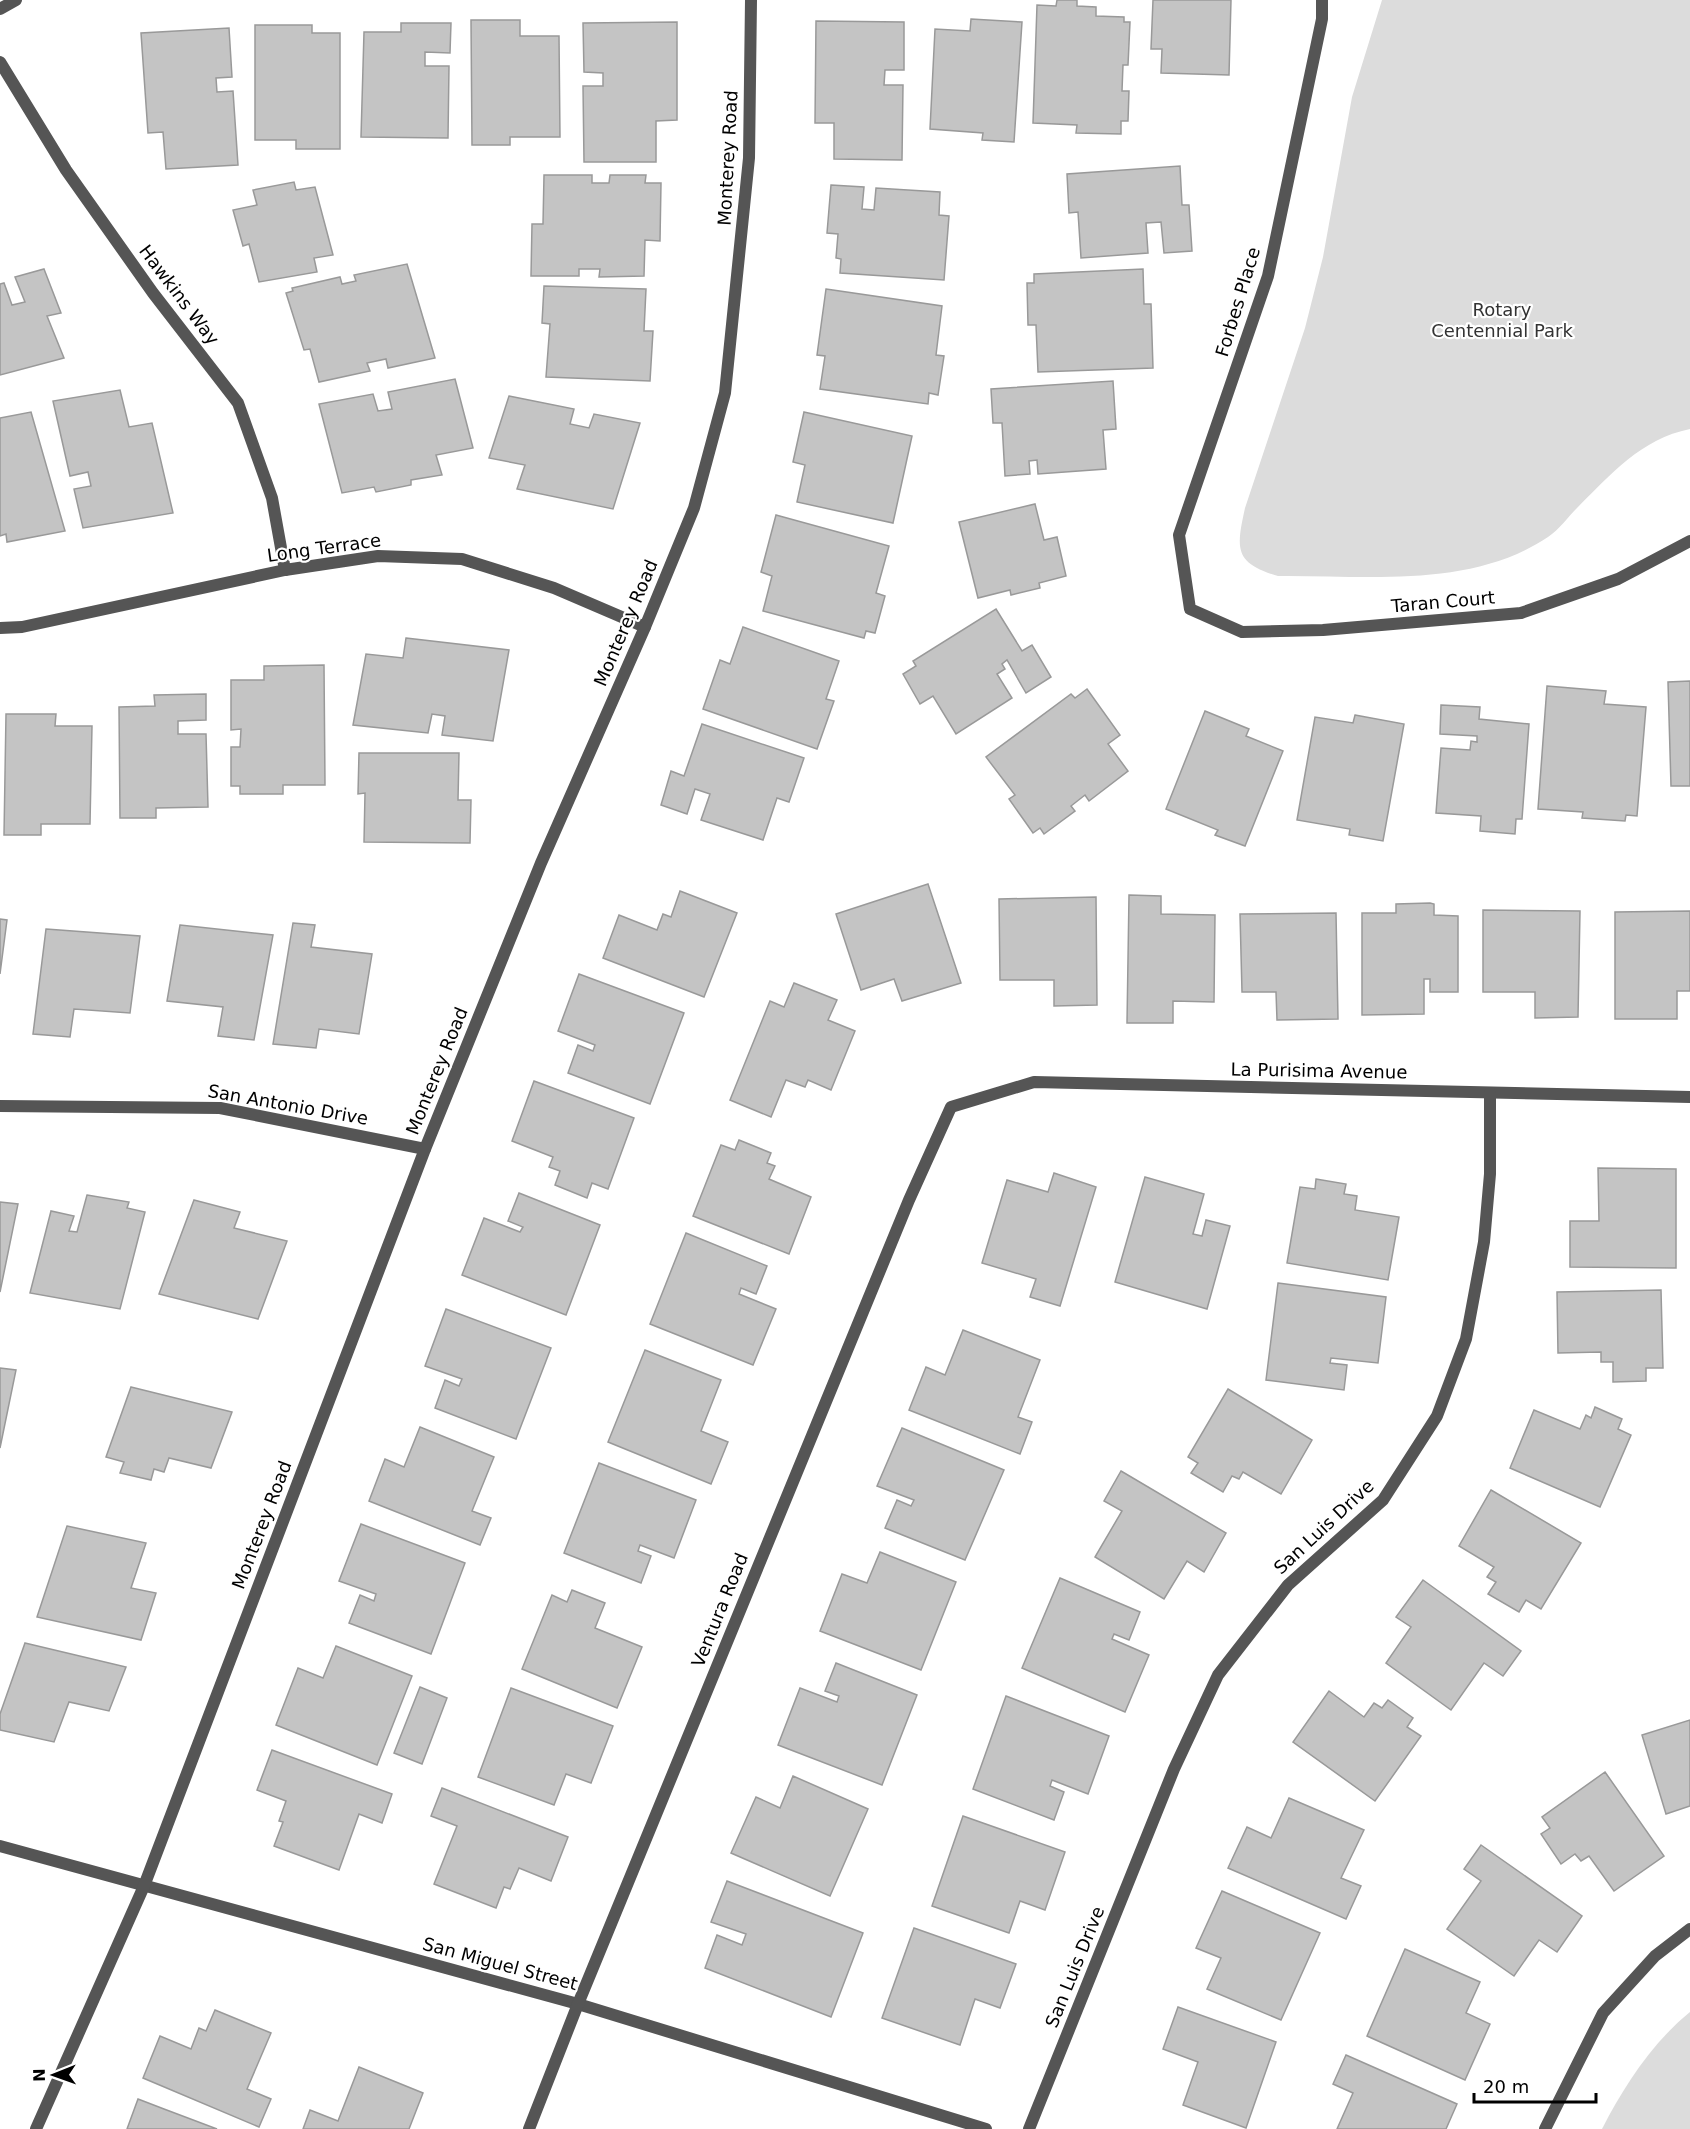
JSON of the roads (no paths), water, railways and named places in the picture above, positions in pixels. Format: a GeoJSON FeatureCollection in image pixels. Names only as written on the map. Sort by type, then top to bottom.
{"type":"FeatureCollection","features":[{"type":"Feature","properties":{"kind":"street"},"geometry":{"type":"LineString","coordinates":[[0,9],[16,0]]}},
{"type":"Feature","properties":{"kind":"street","name":"Monterey Road"},"geometry":{"type":"LineString","coordinates":[[36,2129],[144,1886],[425,1149],[541,863],[645,627],[694,508],[725,393],[749,158],[751,0]]}},
{"type":"Feature","properties":{"kind":"street","name":"Forbes Place"},"geometry":{"type":"LineString","coordinates":[[1190,609],[1179,535],[1268,276],[1322,19],[1322,0]]}},
{"type":"Feature","properties":{"kind":"street","name":"Hawkins Way"},"geometry":{"type":"LineString","coordinates":[[0,62],[66,170],[153,293],[238,403],[272,498],[285,570]]}},
{"type":"Feature","properties":{"kind":"street","name":"Taran Court"},"geometry":{"type":"LineString","coordinates":[[1190,609],[1242,632],[1323,630],[1521,613],[1618,579],[1690,541]]}},
{"type":"Feature","properties":{"kind":"street","name":"Long Terrace"},"geometry":{"type":"LineString","coordinates":[[0,628],[22,627],[285,570],[378,556],[462,559],[554,588],[645,627]]}},
{"type":"Feature","properties":{"kind":"street","name":"La Purisima Avenue"},"geometry":{"type":"LineString","coordinates":[[951,1107],[1034,1082],[1690,1097]]}},
{"type":"Feature","properties":{"kind":"street","name":"San Luis Drive"},"geometry":{"type":"LineString","coordinates":[[1029,2129],[1174,1769],[1218,1675],[1288,1585],[1383,1500],[1437,1416],[1466,1339],[1484,1242],[1490,1174],[1490,1093]]}},
{"type":"Feature","properties":{"kind":"street","name":"San Antonio Drive"},"geometry":{"type":"LineString","coordinates":[[0,1106],[220,1108],[425,1149]]}},
{"type":"Feature","properties":{"kind":"street","name":"Ventura Road"},"geometry":{"type":"LineString","coordinates":[[529,2129],[578,2004],[909,1200],[951,1107]]}},
{"type":"Feature","properties":{"kind":"street","name":"San Miguel Street"},"geometry":{"type":"LineString","coordinates":[[0,1846],[578,2004],[986,2129]]}},
{"type":"Feature","properties":{"kind":"street"},"geometry":{"type":"LineString","coordinates":[[1545,2129],[1603,2013],[1655,1956],[1690,1929]]}},
{"type":"Feature","properties":{"kind":"park label","name":"Rotary Centennial Park"},"geometry":{"type":"Point","coordinates":[1502,320]}}]}
